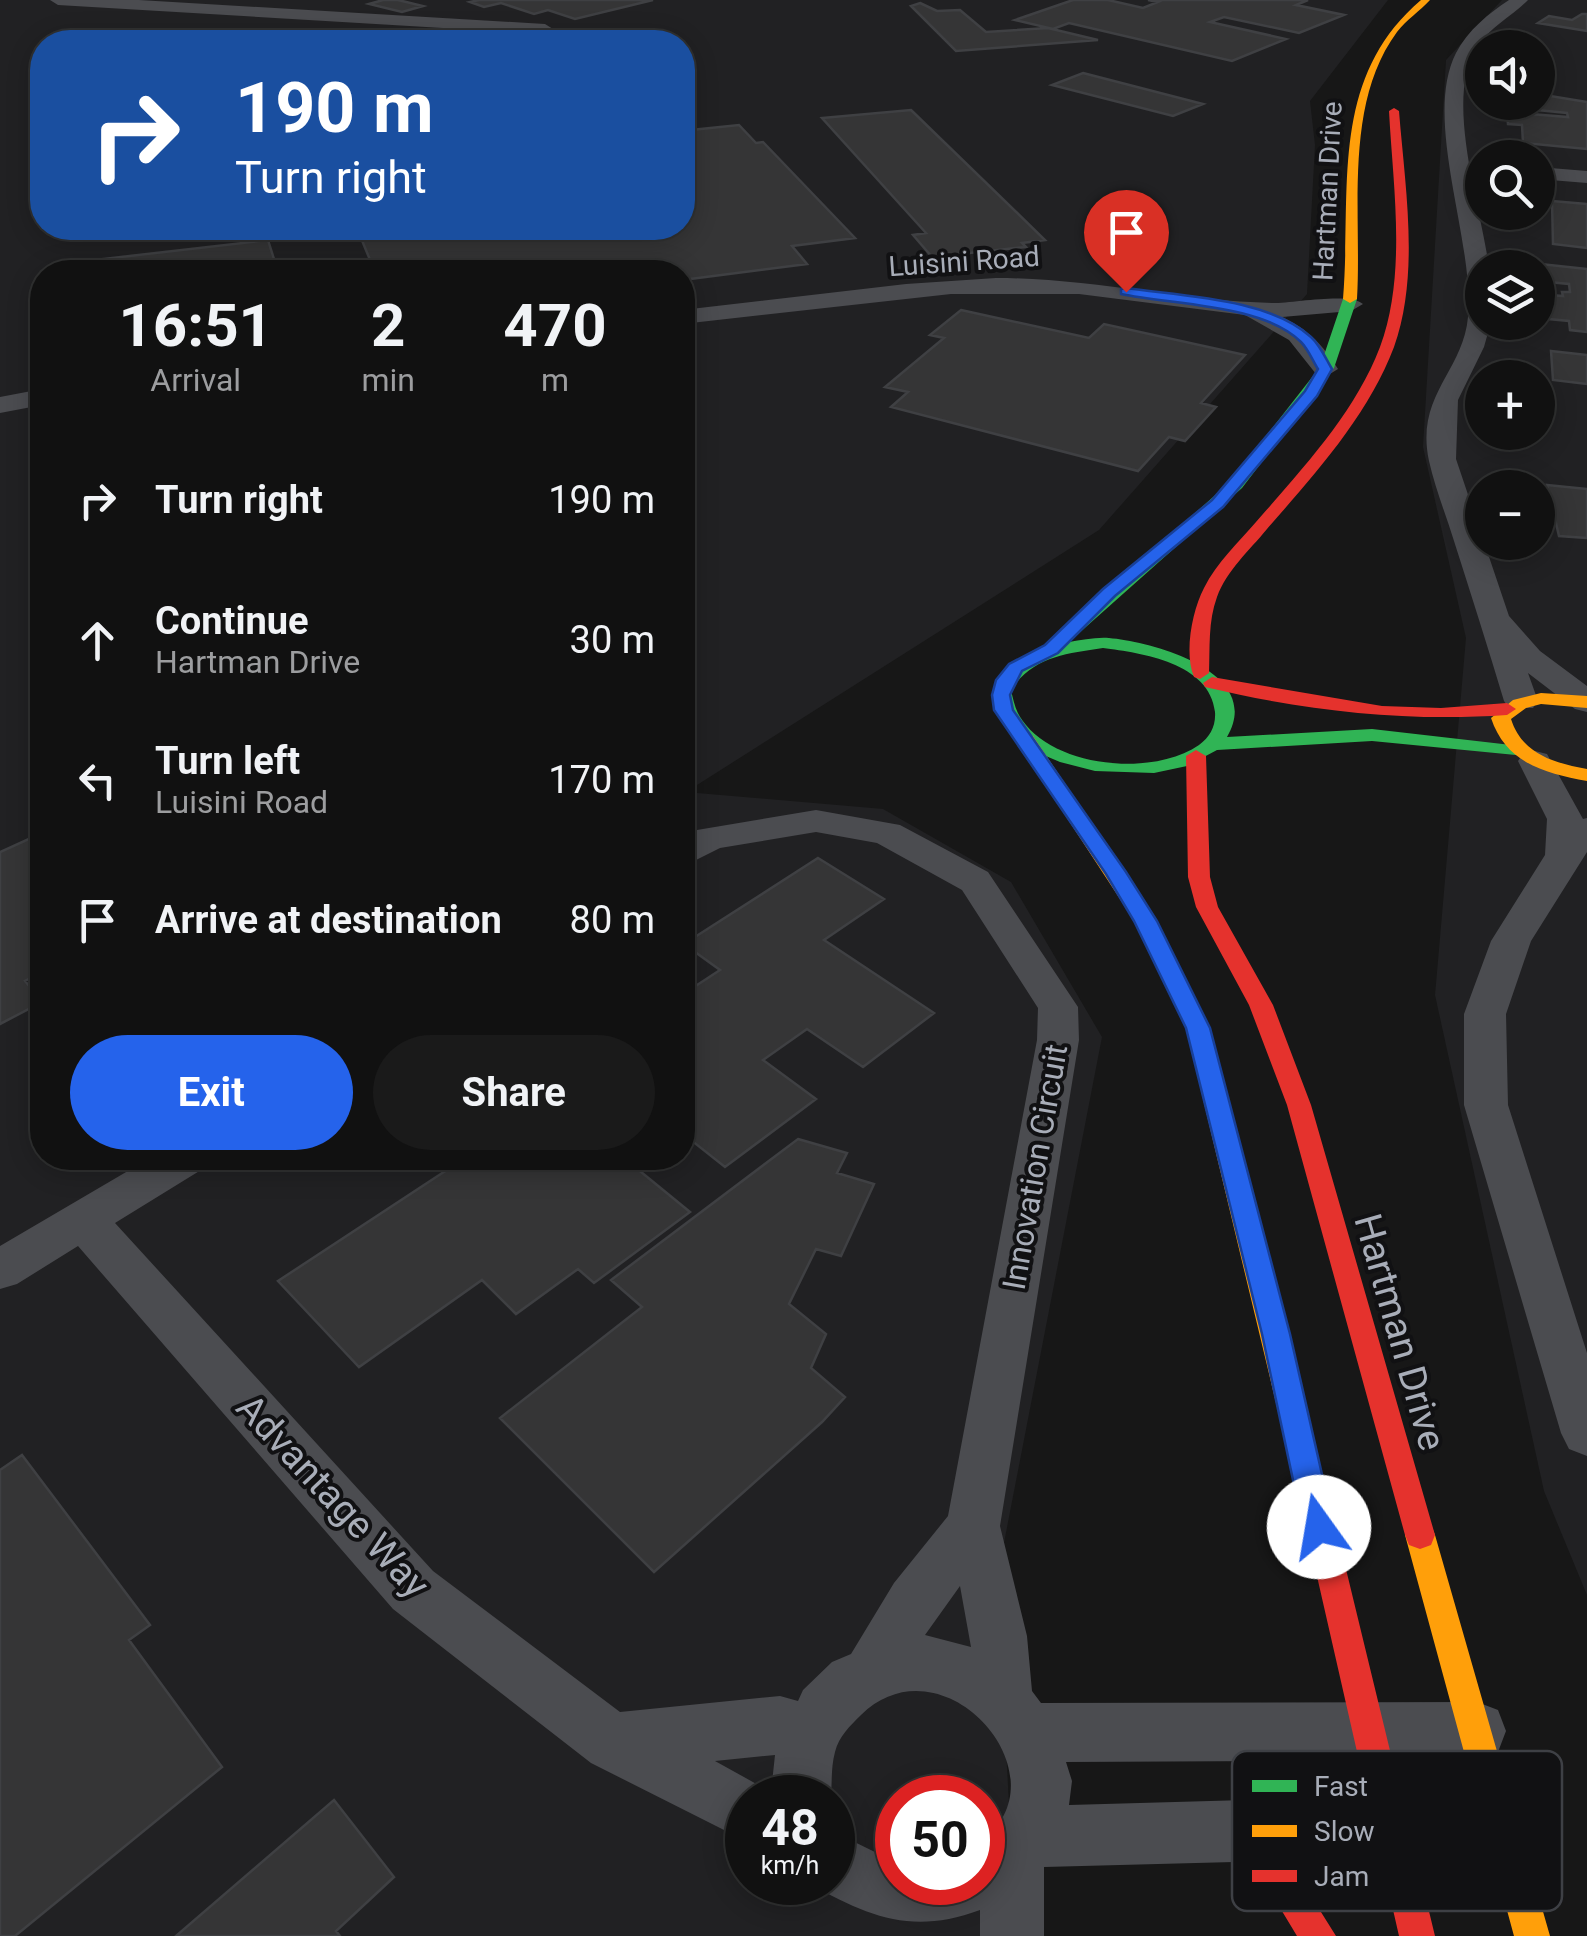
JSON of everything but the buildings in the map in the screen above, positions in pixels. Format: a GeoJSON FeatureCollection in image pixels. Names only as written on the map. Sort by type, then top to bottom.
{"type":"FeatureCollection","features":[{"type":"Feature","properties":{"kind":"main road","name":"Hartman Drive"},"geometry":{"type":"LineString","coordinates":[[1052,649],[1109,592],[1227,494],[1312,393],[1351,304],[1357,260],[1362,86],[1382,42],[1426,0]]}},
{"type":"Feature","properties":{"kind":"main road","name":"Hartman Drive"},"geometry":{"type":"LineString","coordinates":[[1206,678],[1208,596],[1220,575],[1308,470],[1377,372],[1396,310],[1401,262],[1393,136],[1395,92]]}},
{"type":"Feature","properties":{"kind":"main road"},"geometry":{"type":"LineString","coordinates":[[1375,1751],[1198,1028],[1146,921],[1026,740],[1011,725],[1001,695],[1005,680],[1016,668],[1052,649],[1089,643],[1130,645],[1168,656],[1206,678],[1382,712],[1441,714],[1514,705],[1541,697],[1587,702]]}},
{"type":"Feature","properties":{"kind":"main road"},"geometry":{"type":"LineString","coordinates":[[1204,750],[1225,725],[1224,704],[1206,678]]}},
{"type":"Feature","properties":{"kind":"main road"},"geometry":{"type":"LineString","coordinates":[[1514,705],[1501,718],[1502,729],[1528,757]]}},
{"type":"Feature","properties":{"kind":"main road"},"geometry":{"type":"LineString","coordinates":[[1026,740],[1055,756],[1090,766],[1129,770],[1166,766],[1204,750],[1372,735],[1440,740],[1528,757],[1587,775]]}},
{"type":"Feature","properties":{"kind":"main road","name":"Hartman Drive"},"geometry":{"type":"LineString","coordinates":[[1204,750],[1199,877],[1207,908],[1261,1005],[1300,1106],[1481,1751]]}},
{"type":"Feature","properties":{"kind":"main road"},"geometry":{"type":"LineString","coordinates":[[1302,1911],[1318,1936]]}},
{"type":"Feature","properties":{"kind":"main road"},"geometry":{"type":"LineString","coordinates":[[1412,1911],[1417,1936]]}},
{"type":"Feature","properties":{"kind":"main road","name":"Hartman Drive"},"geometry":{"type":"LineString","coordinates":[[1525,1911],[1532,1936]]}},
{"type":"Feature","properties":{"kind":"street"},"geometry":{"type":"LineString","coordinates":[[58,0],[545,30]]}},
{"type":"Feature","properties":{"kind":"street"},"geometry":{"type":"LineString","coordinates":[[1465,155],[1458,144],[1456,84],[1464,55],[1486,26],[1520,0]]}},
{"type":"Feature","properties":{"kind":"street"},"geometry":{"type":"LineString","coordinates":[[1555,174],[1587,177]]}},
{"type":"Feature","properties":{"kind":"street"},"geometry":{"type":"LineString","coordinates":[[1477,230],[1480,320],[1466,365],[1447,392],[1441,423],[1442,459],[1496,620],[1514,705]]}},
{"type":"Feature","properties":{"kind":"street","name":"Luisini Road"},"geometry":{"type":"LineString","coordinates":[[695,317],[969,287],[1041,284],[1126,292],[1249,311],[1303,312],[1351,304]]}},
{"type":"Feature","properties":{"kind":"street","name":"Luisini Road"},"geometry":{"type":"LineString","coordinates":[[1249,311],[1290,328],[1308,341],[1325,369]]}},
{"type":"Feature","properties":{"kind":"street"},"geometry":{"type":"LineString","coordinates":[[0,405],[30,399]]}},
{"type":"Feature","properties":{"kind":"street"},"geometry":{"type":"LineString","coordinates":[[1496,620],[1530,658],[1587,702]]}},
{"type":"Feature","properties":{"kind":"street"},"geometry":{"type":"LineString","coordinates":[[1528,757],[1576,842],[1512,941],[1486,1014],[1486,1104],[1587,1433]]}},
{"type":"Feature","properties":{"kind":"street","name":"Innovation Circuit"},"geometry":{"type":"LineString","coordinates":[[695,847],[710,838],[816,821],[888,833],[975,880],[1058,1007],[1058,1040],[973,1526],[1016,1717],[1038,1761],[1042,1804],[1022,1856]]}},
{"type":"Feature","properties":{"kind":"street"},"geometry":{"type":"LineString","coordinates":[[0,1270],[165,1170]]}},
{"type":"Feature","properties":{"kind":"street","name":"Advantage Way"},"geometry":{"type":"LineString","coordinates":[[83,1219],[412,1590],[612,1742],[725,1797]]}},
{"type":"Feature","properties":{"kind":"street","name":"Innovation Circuit"},"geometry":{"type":"LineString","coordinates":[[874,1668],[914,1602],[973,1526]]}},
{"type":"Feature","properties":{"kind":"street"},"geometry":{"type":"LineString","coordinates":[[799,1775],[808,1733],[834,1693],[874,1668],[932,1663],[970,1675],[1016,1717],[1476,1731]]}},
{"type":"Feature","properties":{"kind":"street"},"geometry":{"type":"LineString","coordinates":[[612,1742],[780,1725],[808,1733]]}},
{"type":"Feature","properties":{"kind":"street"},"geometry":{"type":"LineString","coordinates":[[855,1887],[900,1921],[976,1899],[1022,1856],[1232,1832]]}},
{"type":"Feature","properties":{"kind":"street"},"geometry":{"type":"LineString","coordinates":[[1012,1936],[1022,1856]]}},
{"type":"Feature","properties":{"kind":"shaded area"},"geometry":{"type":"Polygon","coordinates":[[[0,0],[1388,0],[1310,101],[1315,145],[1307,294],[1099,530],[695,786],[695,260],[30,260],[30,1170],[695,1170],[695,793],[883,809],[1011,882],[1102,1037],[997,1579],[1016,1936],[0,1936],[0,0]]]}},
{"type":"Feature","properties":{"kind":"shaded area"},"geometry":{"type":"Polygon","coordinates":[[[1502,0],[1587,0],[1587,1595],[1544,1491],[1435,995],[1466,638],[1423,447],[1446,60],[1465,40],[1465,120],[1555,120],[1555,30],[1474,30],[1502,0]]]}},
{"type":"Feature","properties":{"kind":"traffic: fast"},"geometry":{"type":"LineString","coordinates":[[1051,649],[1236,485],[1327,368],[1350,299]]}},
{"type":"Feature","properties":{"kind":"traffic: fast"},"geometry":{"type":"LineString","coordinates":[[1103,643],[1179,661],[1212,682],[1222,698],[1225,716],[1214,741],[1180,762],[1125,768],[1067,758],[1020,732],[1007,712],[1002,690],[1012,676],[1045,653],[1103,643]]}},
{"type":"Feature","properties":{"kind":"traffic: fast"},"geometry":{"type":"LineString","coordinates":[[1213,744],[1372,735],[1520,752]]}},
{"type":"Feature","properties":{"kind":"traffic: slow"},"geometry":{"type":"LineString","coordinates":[[1350,299],[1355,160],[1365,90],[1376,59],[1392,32],[1426,0]]}},
{"type":"Feature","properties":{"kind":"traffic: slow"},"geometry":{"type":"LineString","coordinates":[[1587,702],[1530,700],[1501,718],[1513,743],[1533,760],[1587,775]]}},
{"type":"Feature","properties":{"kind":"traffic: slow"},"geometry":{"type":"LineString","coordinates":[[1026,740],[1146,921],[1198,1028],[1321,1528]]}},
{"type":"Feature","properties":{"kind":"traffic: slow"},"geometry":{"type":"LineString","coordinates":[[1420,1535],[1480,1751]]}},
{"type":"Feature","properties":{"kind":"traffic: slow"},"geometry":{"type":"LineString","coordinates":[[1525,1911],[1532,1936]]}},
{"type":"Feature","properties":{"kind":"traffic: jam"},"geometry":{"type":"LineString","coordinates":[[1200,673],[1203,616],[1218,578],[1338,432],[1365,393],[1388,344],[1396,312],[1401,245],[1394,111]]}},
{"type":"Feature","properties":{"kind":"traffic: jam"},"geometry":{"type":"LineString","coordinates":[[1212,683],[1382,712],[1441,714],[1507,709]]}},
{"type":"Feature","properties":{"kind":"traffic: jam"},"geometry":{"type":"LineString","coordinates":[[1196,756],[1199,877],[1207,907],[1261,1005],[1299,1105],[1420,1535]]}},
{"type":"Feature","properties":{"kind":"traffic: jam"},"geometry":{"type":"LineString","coordinates":[[1321,1528],[1373,1751]]}},
{"type":"Feature","properties":{"kind":"traffic: jam"},"geometry":{"type":"LineString","coordinates":[[1302,1911],[1318,1936]]}},
{"type":"Feature","properties":{"kind":"traffic: jam"},"geometry":{"type":"LineString","coordinates":[[1411,1911],[1417,1936]]}},
{"type":"Feature","properties":{"kind":"route"},"geometry":{"type":"LineString","coordinates":[[1126,292],[1249,311],[1290,328],[1308,341],[1325,369],[1312,393],[1246,475],[1217,504],[1109,592],[1052,649],[1016,668],[1005,680],[1003,710],[1116,872],[1146,921],[1198,1028],[1276,1334],[1319,1527]]}}]}
